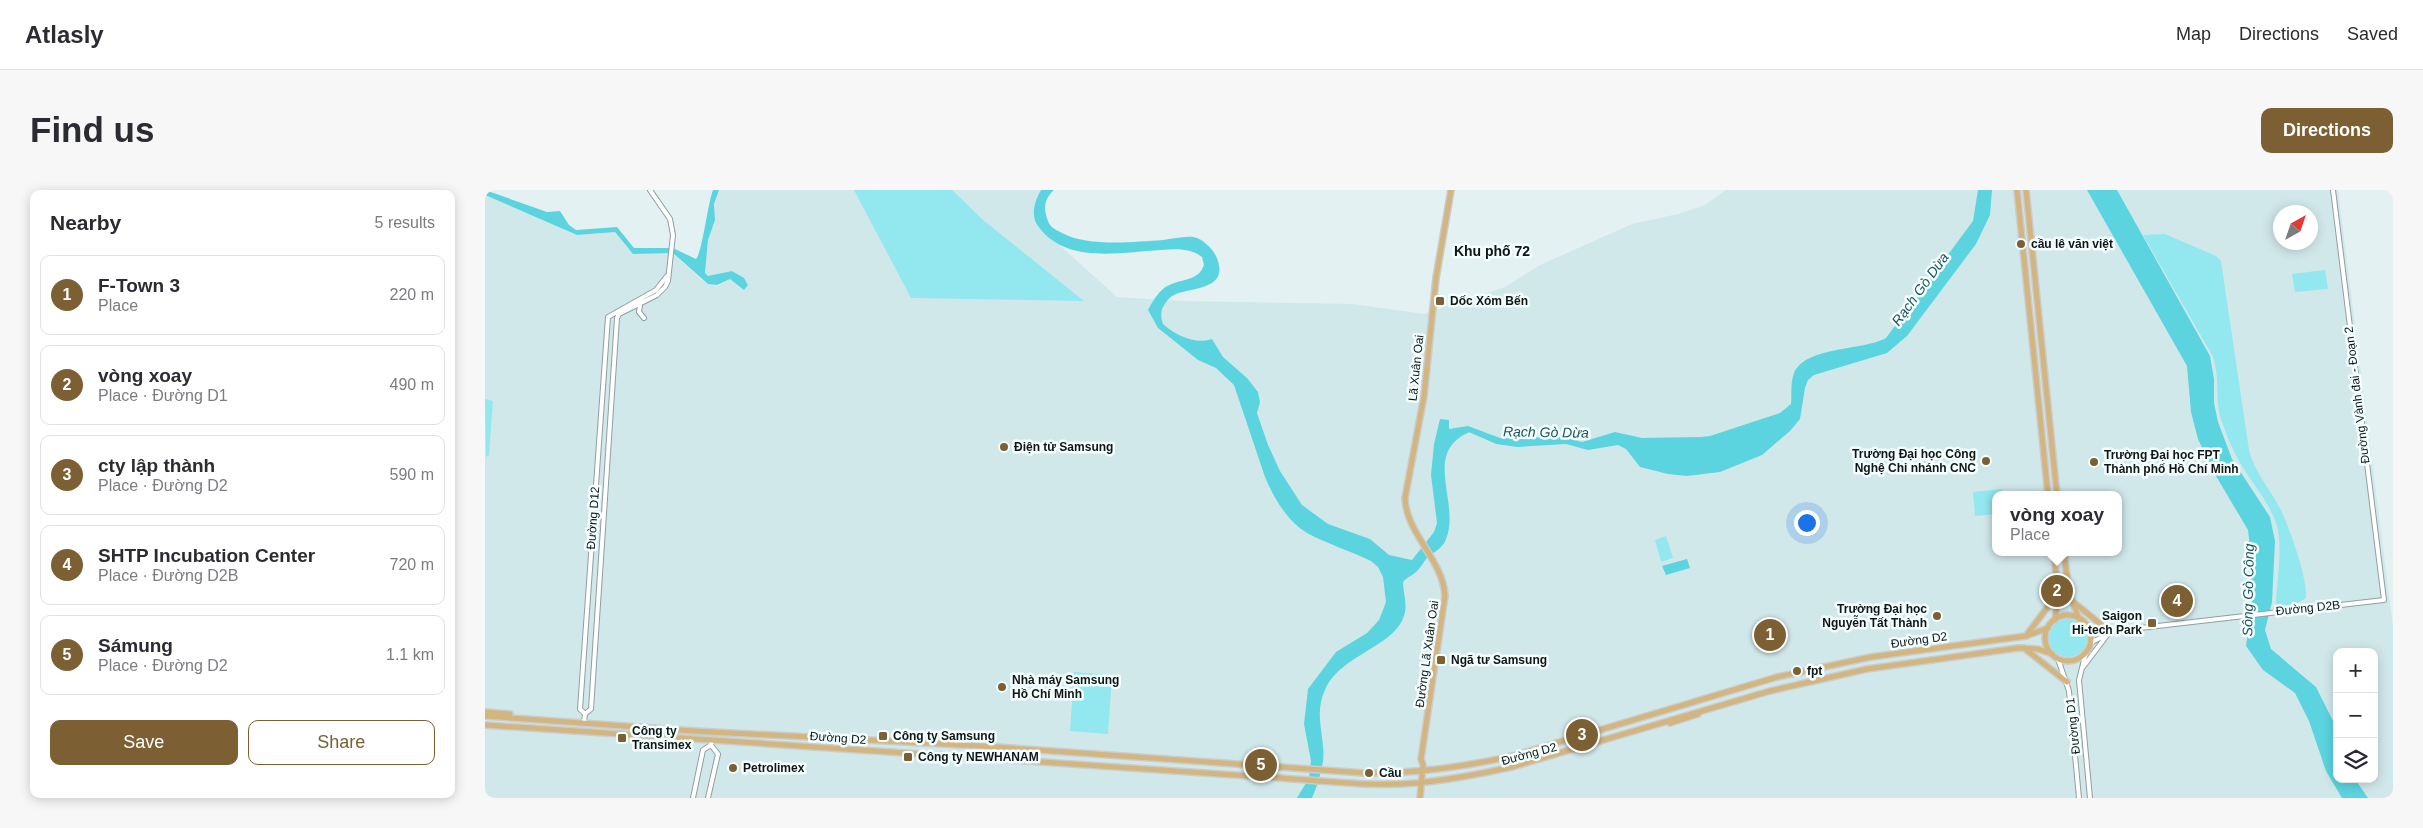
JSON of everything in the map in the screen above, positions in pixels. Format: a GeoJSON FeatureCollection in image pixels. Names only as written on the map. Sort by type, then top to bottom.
{"type":"FeatureCollection","features":[{"type":"Feature","properties":{"kind":"main road","name":"Lã Xuân Oai"},"geometry":{"type":"LineString","coordinates":[[1424,544],[1407,513],[1405,498],[1424,396],[1436,278],[1451,190]]}},
{"type":"Feature","properties":{"kind":"main road"},"geometry":{"type":"LineString","coordinates":[[2015,190],[2022,268],[2025,273],[2048,491]]}},
{"type":"Feature","properties":{"kind":"main road"},"geometry":{"type":"LineString","coordinates":[[2026,190],[2058,491]]}},
{"type":"Feature","properties":{"kind":"main road"},"geometry":{"type":"LineString","coordinates":[[2041,422],[2050,420]]}},
{"type":"Feature","properties":{"kind":"main road","name":"Đường Lã Xuân Oai"},"geometry":{"type":"LineString","coordinates":[[1420,782],[1422,771],[1421,759],[1445,596],[1438,570],[1424,544]]}},
{"type":"Feature","properties":{"kind":"main road"},"geometry":{"type":"LineString","coordinates":[[2053,556],[2057,604]]}},
{"type":"Feature","properties":{"kind":"main road"},"geometry":{"type":"LineString","coordinates":[[2053,556],[2057,604],[2055,620]]}},
{"type":"Feature","properties":{"kind":"main road"},"geometry":{"type":"LineString","coordinates":[[2064,556],[2065,572],[2071,600],[2079,619],[2088,628],[2090,643],[2086,652],[2076,660],[2064,661],[2058,659],[2052,654],[2046,642],[2048,628],[2055,620],[2067,616],[2079,619]]}},
{"type":"Feature","properties":{"kind":"main road"},"geometry":{"type":"LineString","coordinates":[[2026,636],[2055,595]]}},
{"type":"Feature","properties":{"kind":"main road"},"geometry":{"type":"LineString","coordinates":[[2071,600],[2110,632]]}},
{"type":"Feature","properties":{"kind":"main road","name":"Đường D2"},"geometry":{"type":"LineString","coordinates":[[485,716],[694,730],[740,732],[743,730],[760,733],[892,740],[1353,772],[1411,772],[1474,765],[1496,760],[1777,677],[1871,657],[2026,636],[2048,628]]}},
{"type":"Feature","properties":{"kind":"main road"},"geometry":{"type":"LineString","coordinates":[[2024,648],[2067,682]]}},
{"type":"Feature","properties":{"kind":"main road","name":"Đường D2"},"geometry":{"type":"LineString","coordinates":[[485,726],[559,731],[574,730],[711,742],[1183,770],[1281,778],[1411,783],[1477,775],[1613,738],[1735,700],[1834,676],[1924,660],[2002,650],[2038,649],[2052,654]]}},
{"type":"Feature","properties":{"kind":"main road"},"geometry":{"type":"LineString","coordinates":[[1847,663],[1849,673]]}},
{"type":"Feature","properties":{"kind":"main road"},"geometry":{"type":"LineString","coordinates":[[1753,684],[1756,695]]}},
{"type":"Feature","properties":{"kind":"main road","name":"Đường D2"},"geometry":{"type":"LineString","coordinates":[[485,712],[566,718],[575,721]]}},
{"type":"Feature","properties":{"kind":"main road"},"geometry":{"type":"LineString","coordinates":[[1632,719],[1636,730]]}},
{"type":"Feature","properties":{"kind":"main road"},"geometry":{"type":"LineString","coordinates":[[583,732],[584,722]]}},
{"type":"Feature","properties":{"kind":"main road"},"geometry":{"type":"LineString","coordinates":[[711,742],[713,731]]}},
{"type":"Feature","properties":{"kind":"main road"},"geometry":{"type":"LineString","coordinates":[[1234,774],[1235,763]]}},
{"type":"Feature","properties":{"kind":"main road"},"geometry":{"type":"LineString","coordinates":[[1420,782],[1420,798]]}},
{"type":"Feature","properties":{"kind":"street"},"geometry":{"type":"LineString","coordinates":[[644,318],[638,310],[643,302],[663,290],[669,274],[673,244],[670,219],[650,190]]}},
{"type":"Feature","properties":{"kind":"street","name":"Đường Vành đai - Đoạn 2"},"geometry":{"type":"LineString","coordinates":[[2333,190],[2384,600]]}},
{"type":"Feature","properties":{"kind":"street","name":"Đường D12"},"geometry":{"type":"LineString","coordinates":[[585,714],[580,709],[608,317],[611,313],[657,290],[669,274]]}},
{"type":"Feature","properties":{"kind":"street","name":"Đường D12"},"geometry":{"type":"LineString","coordinates":[[584,722],[585,714],[591,709],[617,318],[619,314],[643,302]]}},
{"type":"Feature","properties":{"kind":"street","name":"Đường D2B"},"geometry":{"type":"LineString","coordinates":[[2088,628],[2110,632],[2279,610],[2384,600]]}},
{"type":"Feature","properties":{"kind":"street"},"geometry":{"type":"LineString","coordinates":[[2080,671],[2110,632]]}},
{"type":"Feature","properties":{"kind":"street","name":"Đường D2B"},"geometry":{"type":"LineString","coordinates":[[2090,643],[2110,632]]}},
{"type":"Feature","properties":{"kind":"street","name":"Đường D1"},"geometry":{"type":"LineString","coordinates":[[2086,652],[2080,671],[2079,690],[2090,798]]}},
{"type":"Feature","properties":{"kind":"street","name":"Đường D1"},"geometry":{"type":"LineString","coordinates":[[2058,659],[2067,682],[2079,798]]}},
{"type":"Feature","properties":{"kind":"street"},"geometry":{"type":"LineString","coordinates":[[693,798],[703,750],[711,742],[718,754],[708,798]]}},
{"type":"Feature","properties":{"kind":"shaded area"},"geometry":{"type":"Polygon","coordinates":[[[485,190],[547,212],[560,211],[569,225],[576,230],[617,227],[634,248],[673,248],[696,259],[713,190],[719,190],[714,204],[715,220],[708,240],[705,273],[708,276],[732,271],[744,278],[748,285],[744,290],[730,279],[717,285],[708,284],[673,253],[633,254],[615,232],[577,235],[485,195],[485,190]]]}},
{"type":"Feature","properties":{"kind":"shaded area"},"geometry":{"type":"Polygon","coordinates":[[[719,190],[1041,190],[1038,195],[1034,215],[1036,224],[1117,297],[1181,301],[1353,304],[1424,314],[1505,287],[1540,265],[1632,224],[1678,214],[1705,205],[1726,190],[2338,190],[2393,627],[2393,798],[485,798],[485,195],[577,235],[615,232],[630,251],[673,253],[702,280],[717,286],[730,279],[748,283],[744,278],[732,271],[713,276],[708,276],[705,273],[708,240],[715,220],[714,204],[719,190]]]}},
{"type":"Feature","properties":{"kind":"shaded area"},"geometry":{"type":"Polygon","coordinates":[[[854,190],[952,190],[983,220],[1084,301],[911,298],[854,190]]]}},
{"type":"Feature","properties":{"kind":"shaded area"},"geometry":{"type":"Polygon","coordinates":[[[1041,190],[1054,190],[1045,204],[1045,212],[1049,223],[1055,229],[1073,237],[1097,242],[1138,242],[1186,237],[1193,237],[1203,241],[1216,256],[1219,267],[1218,276],[1214,282],[1207,286],[1181,292],[1170,297],[1162,309],[1161,317],[1163,324],[1173,332],[1186,338],[1199,341],[1212,339],[1223,357],[1247,378],[1258,392],[1260,402],[1257,413],[1268,445],[1280,471],[1302,505],[1328,524],[1370,539],[1389,555],[1412,560],[1434,532],[1437,523],[1431,475],[1434,444],[1440,419],[1449,420],[1449,429],[1468,426],[1500,438],[1563,437],[1582,442],[1615,432],[1642,438],[1710,436],[1780,413],[1791,404],[1793,377],[1800,364],[1822,353],[1876,342],[1886,338],[1973,221],[1978,190],[1992,190],[1990,215],[1976,244],[1907,336],[1887,353],[1814,375],[1808,380],[1805,388],[1800,419],[1790,431],[1762,455],[1720,472],[1687,476],[1668,474],[1640,467],[1626,449],[1618,445],[1588,450],[1566,444],[1517,447],[1496,444],[1470,432],[1456,441],[1448,452],[1445,465],[1449,525],[1445,542],[1427,558],[1416,572],[1403,582],[1405,612],[1400,624],[1392,634],[1343,667],[1333,677],[1325,690],[1320,709],[1323,761],[1320,775],[1312,798],[1297,798],[1309,778],[1311,761],[1304,724],[1308,689],[1336,652],[1367,633],[1379,620],[1386,602],[1383,577],[1378,567],[1371,561],[1307,533],[1287,516],[1265,477],[1234,385],[1216,368],[1198,360],[1158,328],[1148,310],[1153,301],[1169,285],[1197,275],[1204,265],[1202,257],[1193,252],[1182,250],[1111,254],[1078,251],[1063,246],[1050,238],[1038,226],[1034,218],[1034,208],[1041,190]]]}},
{"type":"Feature","properties":{"kind":"shaded area"},"geometry":{"type":"Polygon","coordinates":[[[2087,190],[2117,190],[2210,356],[2214,379],[2214,403],[2218,422],[2232,459],[2270,517],[2275,541],[2272,602],[2265,630],[2271,649],[2316,687],[2333,721],[2333,783],[2326,771],[2309,721],[2295,693],[2263,670],[2246,646],[2252,605],[2249,580],[2251,556],[2248,530],[2213,471],[2198,439],[2191,412],[2187,366],[2087,190]]]}},
{"type":"Feature","properties":{"kind":"shaded area"},"geometry":{"type":"Polygon","coordinates":[[[2165,234],[2216,256],[2221,261],[2249,450],[2257,470],[2286,521],[2304,577],[2306,598],[2296,604],[2276,607],[2280,553],[2276,523],[2264,499],[2236,456],[2226,432],[2218,406],[2216,371],[2212,355],[2143,235],[2165,234]]]}},
{"type":"Feature","properties":{"kind":"shaded area"},"geometry":{"type":"Polygon","coordinates":[[[2325,270],[2328,289],[2295,292],[2292,274],[2325,270]]]}},
{"type":"Feature","properties":{"kind":"shaded area"},"geometry":{"type":"Polygon","coordinates":[[[485,399],[493,401],[489,455],[486,457],[485,399]]]}},
{"type":"Feature","properties":{"kind":"shaded area"},"geometry":{"type":"Polygon","coordinates":[[[2002,489],[2002,491],[1992,491],[1992,514],[1975,516],[1973,492],[2002,489]]]}},
{"type":"Feature","properties":{"kind":"shaded area"},"geometry":{"type":"Polygon","coordinates":[[[1666,536],[1673,558],[1661,562],[1655,540],[1666,536]]]}},
{"type":"Feature","properties":{"kind":"shaded area"},"geometry":{"type":"Polygon","coordinates":[[[1687,559],[1690,568],[1666,575],[1662,566],[1687,559]]]}},
{"type":"Feature","properties":{"kind":"shaded area"},"geometry":{"type":"Polygon","coordinates":[[[2068,619],[2081,625],[2087,638],[2081,651],[2068,657],[2055,651],[2049,638],[2055,625],[2068,619]]]}},
{"type":"Feature","properties":{"kind":"shaded area"},"geometry":{"type":"Polygon","coordinates":[[[1074,672],[1112,675],[1108,734],[1070,731],[1074,672]]]}},
{"type":"Feature","properties":{"kind":"shaded area"},"geometry":{"type":"Polygon","coordinates":[[[2333,783],[2358,783],[2368,798],[2342,798],[2333,783]]]}},
{"type":"Feature","properties":{"kind":"waterway","name":"Rạch Gò Dừa"},"geometry":{"type":"LineString","coordinates":[[1470,432],[1491,441]]}},
{"type":"Feature","properties":{"kind":"place","name":"cầu lê văn việt"},"geometry":{"type":"Point","coordinates":[2021,244]}},
{"type":"Feature","properties":{"kind":"place","name":"Dốc Xóm Bến"},"geometry":{"type":"Point","coordinates":[1440,301]}},
{"type":"Feature","properties":{"kind":"place","name":"Điện tử Samsung"},"geometry":{"type":"Point","coordinates":[1004,447]}},
{"type":"Feature","properties":{"kind":"place","name":"Trường Đại học Công Nghệ Chi nhánh CNC"},"geometry":{"type":"Point","coordinates":[1986,461]}},
{"type":"Feature","properties":{"kind":"place","name":"Trường Đại học FPT Thành phố Hồ Chí Minh"},"geometry":{"type":"Point","coordinates":[2094,462]}},
{"type":"Feature","properties":{"kind":"place","name":"vòng xoay"},"geometry":{"type":"Point","coordinates":[2057,591]}},
{"type":"Feature","properties":{"kind":"place","name":"SHTP Incubation Center"},"geometry":{"type":"Point","coordinates":[2177,601]}},
{"type":"Feature","properties":{"kind":"place","name":"Trường Đại học Nguyễn Tất Thành"},"geometry":{"type":"Point","coordinates":[1937,616]}},
{"type":"Feature","properties":{"kind":"place","name":"Saigon Hi-tech Park"},"geometry":{"type":"Point","coordinates":[2152,623]}},
{"type":"Feature","properties":{"kind":"place","name":"F-Town 3"},"geometry":{"type":"Point","coordinates":[1770,635]}},
{"type":"Feature","properties":{"kind":"place","name":"Ngã tư Samsung"},"geometry":{"type":"Point","coordinates":[1441,660]}},
{"type":"Feature","properties":{"kind":"place","name":"fpt"},"geometry":{"type":"Point","coordinates":[1797,671]}},
{"type":"Feature","properties":{"kind":"place","name":"Nhà máy Samsung Hồ Chí Minh"},"geometry":{"type":"Point","coordinates":[1002,687]}},
{"type":"Feature","properties":{"kind":"place","name":"cty lập thành"},"geometry":{"type":"Point","coordinates":[1582,735]}},
{"type":"Feature","properties":{"kind":"place","name":"Công ty Samsung"},"geometry":{"type":"Point","coordinates":[883,736]}},
{"type":"Feature","properties":{"kind":"place","name":"Công ty Transimex"},"geometry":{"type":"Point","coordinates":[622,738]}},
{"type":"Feature","properties":{"kind":"place","name":"Công ty NEWHANAM"},"geometry":{"type":"Point","coordinates":[908,757]}},
{"type":"Feature","properties":{"kind":"place","name":"Sámung"},"geometry":{"type":"Point","coordinates":[1261,765]}},
{"type":"Feature","properties":{"kind":"place","name":"Petrolimex"},"geometry":{"type":"Point","coordinates":[733,768]}},
{"type":"Feature","properties":{"kind":"place","name":"Cầu"},"geometry":{"type":"Point","coordinates":[1369,773]}},
{"type":"Feature","properties":{"kind":"district","name":"Khu phố 72"},"geometry":{"type":"Point","coordinates":[1492,251]}},
{"type":"Feature","properties":{"kind":"water label","name":"Sông Gò Công"},"geometry":{"type":"Point","coordinates":[2248,590]}}]}
